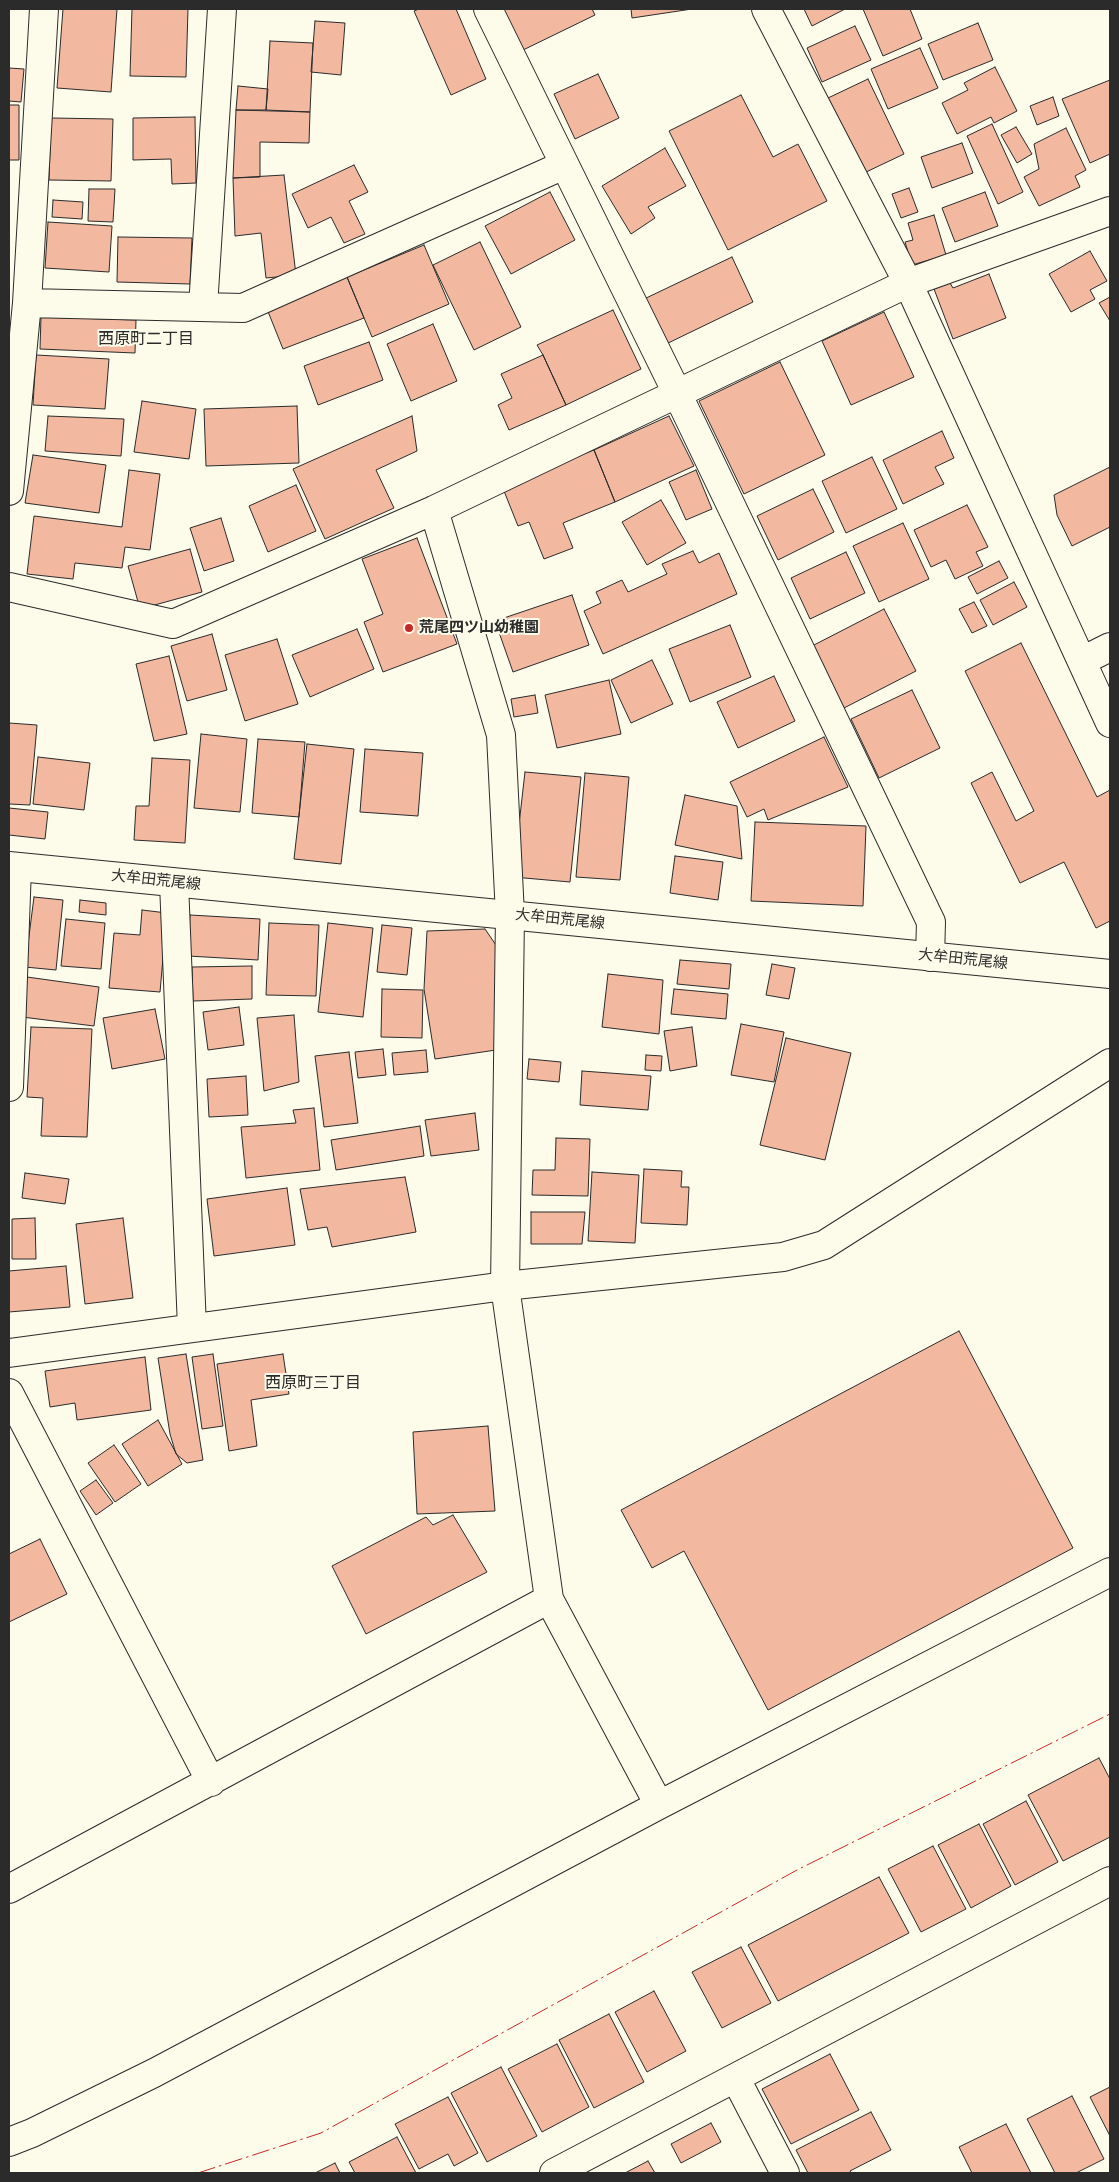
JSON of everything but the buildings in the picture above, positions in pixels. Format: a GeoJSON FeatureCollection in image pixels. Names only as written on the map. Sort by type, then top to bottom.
{"type":"FeatureCollection","features":[{"type":"Feature","properties":{"kind":"street"},"geometry":{"type":"LineString","coordinates":[[9,491],[27,303],[44,9]]}},
{"type":"Feature","properties":{"kind":"street"},"geometry":{"type":"LineString","coordinates":[[203,307],[222,9]]}},
{"type":"Feature","properties":{"kind":"street"},"geometry":{"type":"LineString","coordinates":[[488,9],[677,393],[931,922],[930,957]]}},
{"type":"Feature","properties":{"kind":"street"},"geometry":{"type":"LineString","coordinates":[[766,9],[908,283],[1110,723]]}},
{"type":"Feature","properties":{"kind":"street"},"geometry":{"type":"LineString","coordinates":[[27,303],[243,308],[564,165]]}},
{"type":"Feature","properties":{"kind":"street"},"geometry":{"type":"LineString","coordinates":[[9,587],[173,624],[434,510],[908,283],[1110,211]]}},
{"type":"Feature","properties":{"kind":"street"},"geometry":{"type":"LineString","coordinates":[[434,510],[501,735],[510,915],[505,1286],[549,1599],[660,1805]]}},
{"type":"Feature","properties":{"kind":"street"},"geometry":{"type":"LineString","coordinates":[[1082,661],[1110,647]]}},
{"type":"Feature","properties":{"kind":"street"},"geometry":{"type":"LineString","coordinates":[[9,1087],[13,867]]}},
{"type":"Feature","properties":{"kind":"street","name":"大牟田荒尾線"},"geometry":{"type":"LineString","coordinates":[[13,867],[1110,974]]}},
{"type":"Feature","properties":{"kind":"street"},"geometry":{"type":"LineString","coordinates":[[174,882],[192,1328]]}},
{"type":"Feature","properties":{"kind":"street"},"geometry":{"type":"LineString","coordinates":[[9,1353],[505,1286],[784,1257],[824,1245],[1110,1063]]}},
{"type":"Feature","properties":{"kind":"street"},"geometry":{"type":"LineString","coordinates":[[9,1393],[211,1782]]}},
{"type":"Feature","properties":{"kind":"street"},"geometry":{"type":"LineString","coordinates":[[9,2142],[32,2134],[154,2073],[660,1805],[1110,1572]]}},
{"type":"Feature","properties":{"kind":"street"},"geometry":{"type":"LineString","coordinates":[[9,1889],[549,1599]]}},
{"type":"Feature","properties":{"kind":"street"},"geometry":{"type":"LineString","coordinates":[[554,2173],[1110,1881]]}},
{"type":"Feature","properties":{"kind":"street"},"geometry":{"type":"LineString","coordinates":[[736,2079],[785,2173]]}},
{"type":"Feature","properties":{"kind":"power"},"geometry":{"type":"LineString","coordinates":[[198,2173],[321,2133],[797,1870],[1110,1714]]}},
{"type":"Feature","properties":{"kind":"place","name":"荒尾四ツ山幼稚園"},"geometry":{"type":"Point","coordinates":[409,628]}},
{"type":"Feature","properties":{"kind":"district","name":"西原町二丁目"},"geometry":{"type":"Point","coordinates":[146,340]}},
{"type":"Feature","properties":{"kind":"district","name":"西原町三丁目"},"geometry":{"type":"Point","coordinates":[313,1384]}}]}
